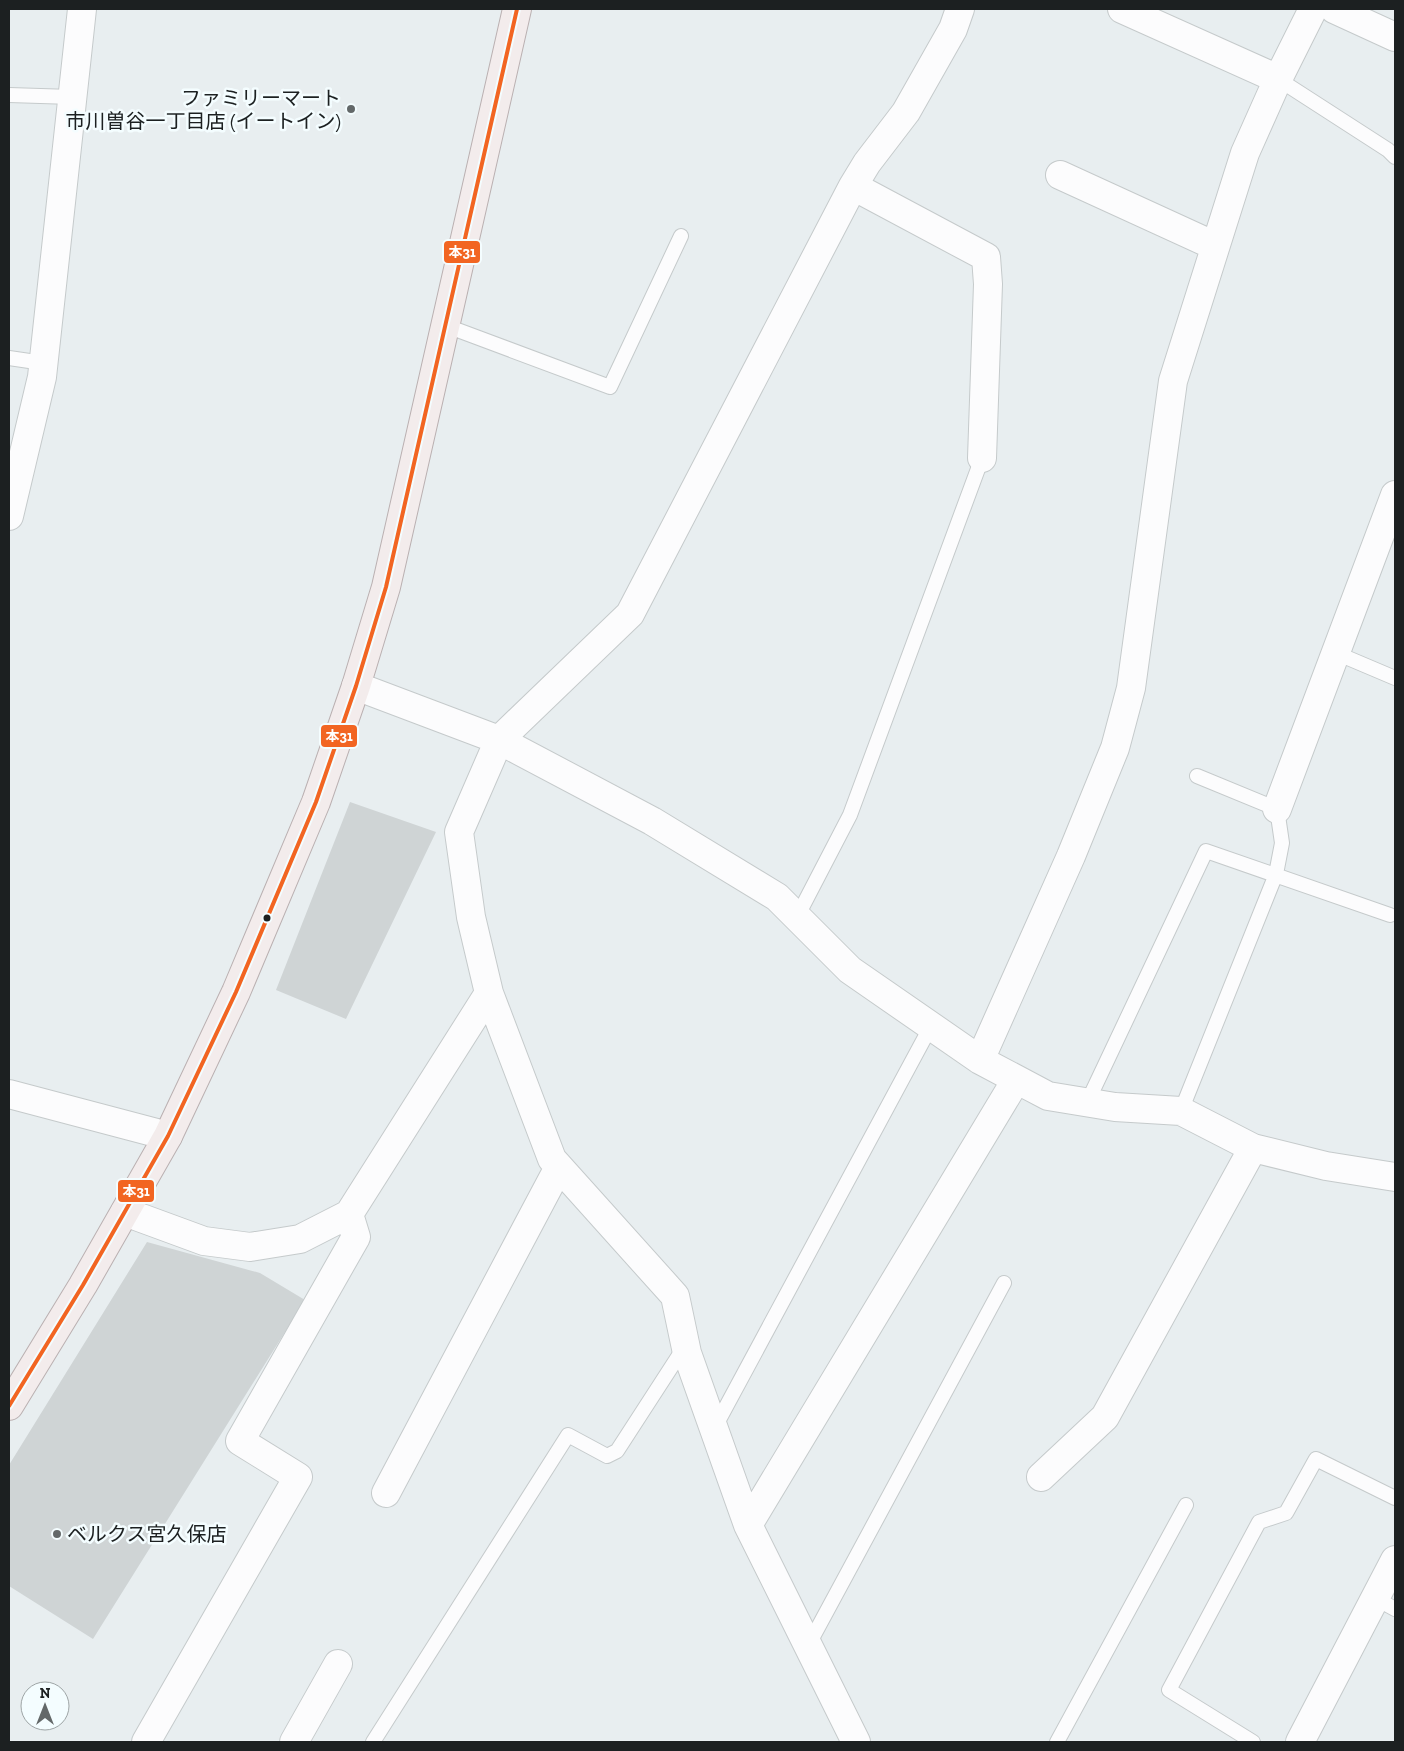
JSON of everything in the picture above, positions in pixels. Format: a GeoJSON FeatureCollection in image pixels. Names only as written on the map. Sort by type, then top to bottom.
{"type":"FeatureCollection","features":[{"type":"Feature","properties":{"kind":"main road"},"geometry":{"type":"LineString","coordinates":[[9,1406],[83,1285],[168,1136],[236,992],[316,802],[356,686],[386,587],[517,9]]}},
{"type":"Feature","properties":{"kind":"street"},"geometry":{"type":"LineString","coordinates":[[9,516],[42,377],[82,9]]}},
{"type":"Feature","properties":{"kind":"street"},"geometry":{"type":"LineString","coordinates":[[856,1742],[748,1524],[686,1354],[675,1296],[552,1159],[489,994],[471,917],[459,832],[499,740],[630,614],[853,186],[867,163],[906,112],[953,29],[960,9]]}},
{"type":"Feature","properties":{"kind":"street"},"geometry":{"type":"LineString","coordinates":[[1122,9],[1278,79]]}},
{"type":"Feature","properties":{"kind":"street"},"geometry":{"type":"LineString","coordinates":[[980,1060],[1071,856],[1115,748],[1131,688],[1173,380],[1245,153],[1278,79],[1313,9]]}},
{"type":"Feature","properties":{"kind":"street"},"geometry":{"type":"LineString","coordinates":[[1334,9],[1395,37]]}},
{"type":"Feature","properties":{"kind":"street"},"geometry":{"type":"LineString","coordinates":[[1060,175],[1215,246]]}},
{"type":"Feature","properties":{"kind":"street"},"geometry":{"type":"LineString","coordinates":[[853,186],[986,257],[988,284],[982,458]]}},
{"type":"Feature","properties":{"kind":"street"},"geometry":{"type":"LineString","coordinates":[[1277,809],[1336,653],[1389,533],[1395,495]]}},
{"type":"Feature","properties":{"kind":"street"},"geometry":{"type":"LineString","coordinates":[[356,686],[499,740],[652,821],[777,897],[850,970],[980,1060],[1048,1096],[1115,1107],[1181,1111],[1254,1148],[1326,1166],[1395,1177]]}},
{"type":"Feature","properties":{"kind":"street"},"geometry":{"type":"LineString","coordinates":[[125,1212],[204,1241],[250,1247],[300,1239],[349,1214],[489,994]]}},
{"type":"Feature","properties":{"kind":"street"},"geometry":{"type":"LineString","coordinates":[[748,1524],[1016,1080]]}},
{"type":"Feature","properties":{"kind":"street"},"geometry":{"type":"LineString","coordinates":[[9,1094],[168,1136]]}},
{"type":"Feature","properties":{"kind":"street"},"geometry":{"type":"LineString","coordinates":[[1041,1477],[1104,1417],[1254,1148]]}},
{"type":"Feature","properties":{"kind":"street"},"geometry":{"type":"LineString","coordinates":[[386,1493],[559,1167]]}},
{"type":"Feature","properties":{"kind":"street"},"geometry":{"type":"LineString","coordinates":[[146,1742],[298,1477],[240,1441],[356,1237],[349,1214]]}},
{"type":"Feature","properties":{"kind":"street"},"geometry":{"type":"LineString","coordinates":[[1300,1742],[1385,1603],[1395,1560]]}},
{"type":"Feature","properties":{"kind":"street"},"geometry":{"type":"LineString","coordinates":[[294,1742],[338,1664]]}},
{"type":"Feature","properties":{"kind":"lane"},"geometry":{"type":"LineString","coordinates":[[1278,79],[1388,150],[1395,157]]}},
{"type":"Feature","properties":{"kind":"lane"},"geometry":{"type":"LineString","coordinates":[[9,95],[72,97]]}},
{"type":"Feature","properties":{"kind":"lane"},"geometry":{"type":"LineString","coordinates":[[444,325],[610,387],[681,236]]}},
{"type":"Feature","properties":{"kind":"lane"},"geometry":{"type":"LineString","coordinates":[[9,358],[44,363]]}},
{"type":"Feature","properties":{"kind":"lane"},"geometry":{"type":"LineString","coordinates":[[797,917],[850,814],[982,458]]}},
{"type":"Feature","properties":{"kind":"lane"},"geometry":{"type":"LineString","coordinates":[[1336,653],[1395,678]]}},
{"type":"Feature","properties":{"kind":"lane"},"geometry":{"type":"LineString","coordinates":[[1181,1111],[1276,874],[1282,843],[1277,809],[1197,776]]}},
{"type":"Feature","properties":{"kind":"lane"},"geometry":{"type":"LineString","coordinates":[[1087,1103],[1206,851],[1390,915]]}},
{"type":"Feature","properties":{"kind":"lane"},"geometry":{"type":"LineString","coordinates":[[714,1430],[931,1026]]}},
{"type":"Feature","properties":{"kind":"lane"},"geometry":{"type":"LineString","coordinates":[[808,1646],[1004,1283]]}},
{"type":"Feature","properties":{"kind":"lane"},"geometry":{"type":"LineString","coordinates":[[372,1742],[568,1435],[607,1456],[617,1450],[685,1345]]}},
{"type":"Feature","properties":{"kind":"lane"},"geometry":{"type":"LineString","coordinates":[[1252,1742],[1169,1690],[1259,1522],[1286,1513],[1316,1459],[1395,1498]]}},
{"type":"Feature","properties":{"kind":"lane"},"geometry":{"type":"LineString","coordinates":[[1057,1742],[1186,1505]]}},
{"type":"Feature","properties":{"kind":"building"},"geometry":{"type":"Polygon","coordinates":[[[350,802],[436,832],[346,1019],[276,990],[350,802]]]}},
{"type":"Feature","properties":{"kind":"building"},"geometry":{"type":"Polygon","coordinates":[[[147,1242],[260,1273],[305,1300],[93,1639],[9,1586],[9,1465],[147,1242]]]}},
{"type":"Feature","properties":{"kind":"transit line","name":"本31"},"geometry":{"type":"LineString","coordinates":[[9,1406],[83,1285],[168,1136],[236,992],[316,802],[356,686],[386,587],[517,9]]}},
{"type":"Feature","properties":{"kind":"place","name":"ファミリーマート 市川曽谷一丁目店 (イートイン)"},"geometry":{"type":"Point","coordinates":[351,109]}},
{"type":"Feature","properties":{"kind":"place","name":"ベルクス宮久保店"},"geometry":{"type":"Point","coordinates":[57,1534]}}]}
